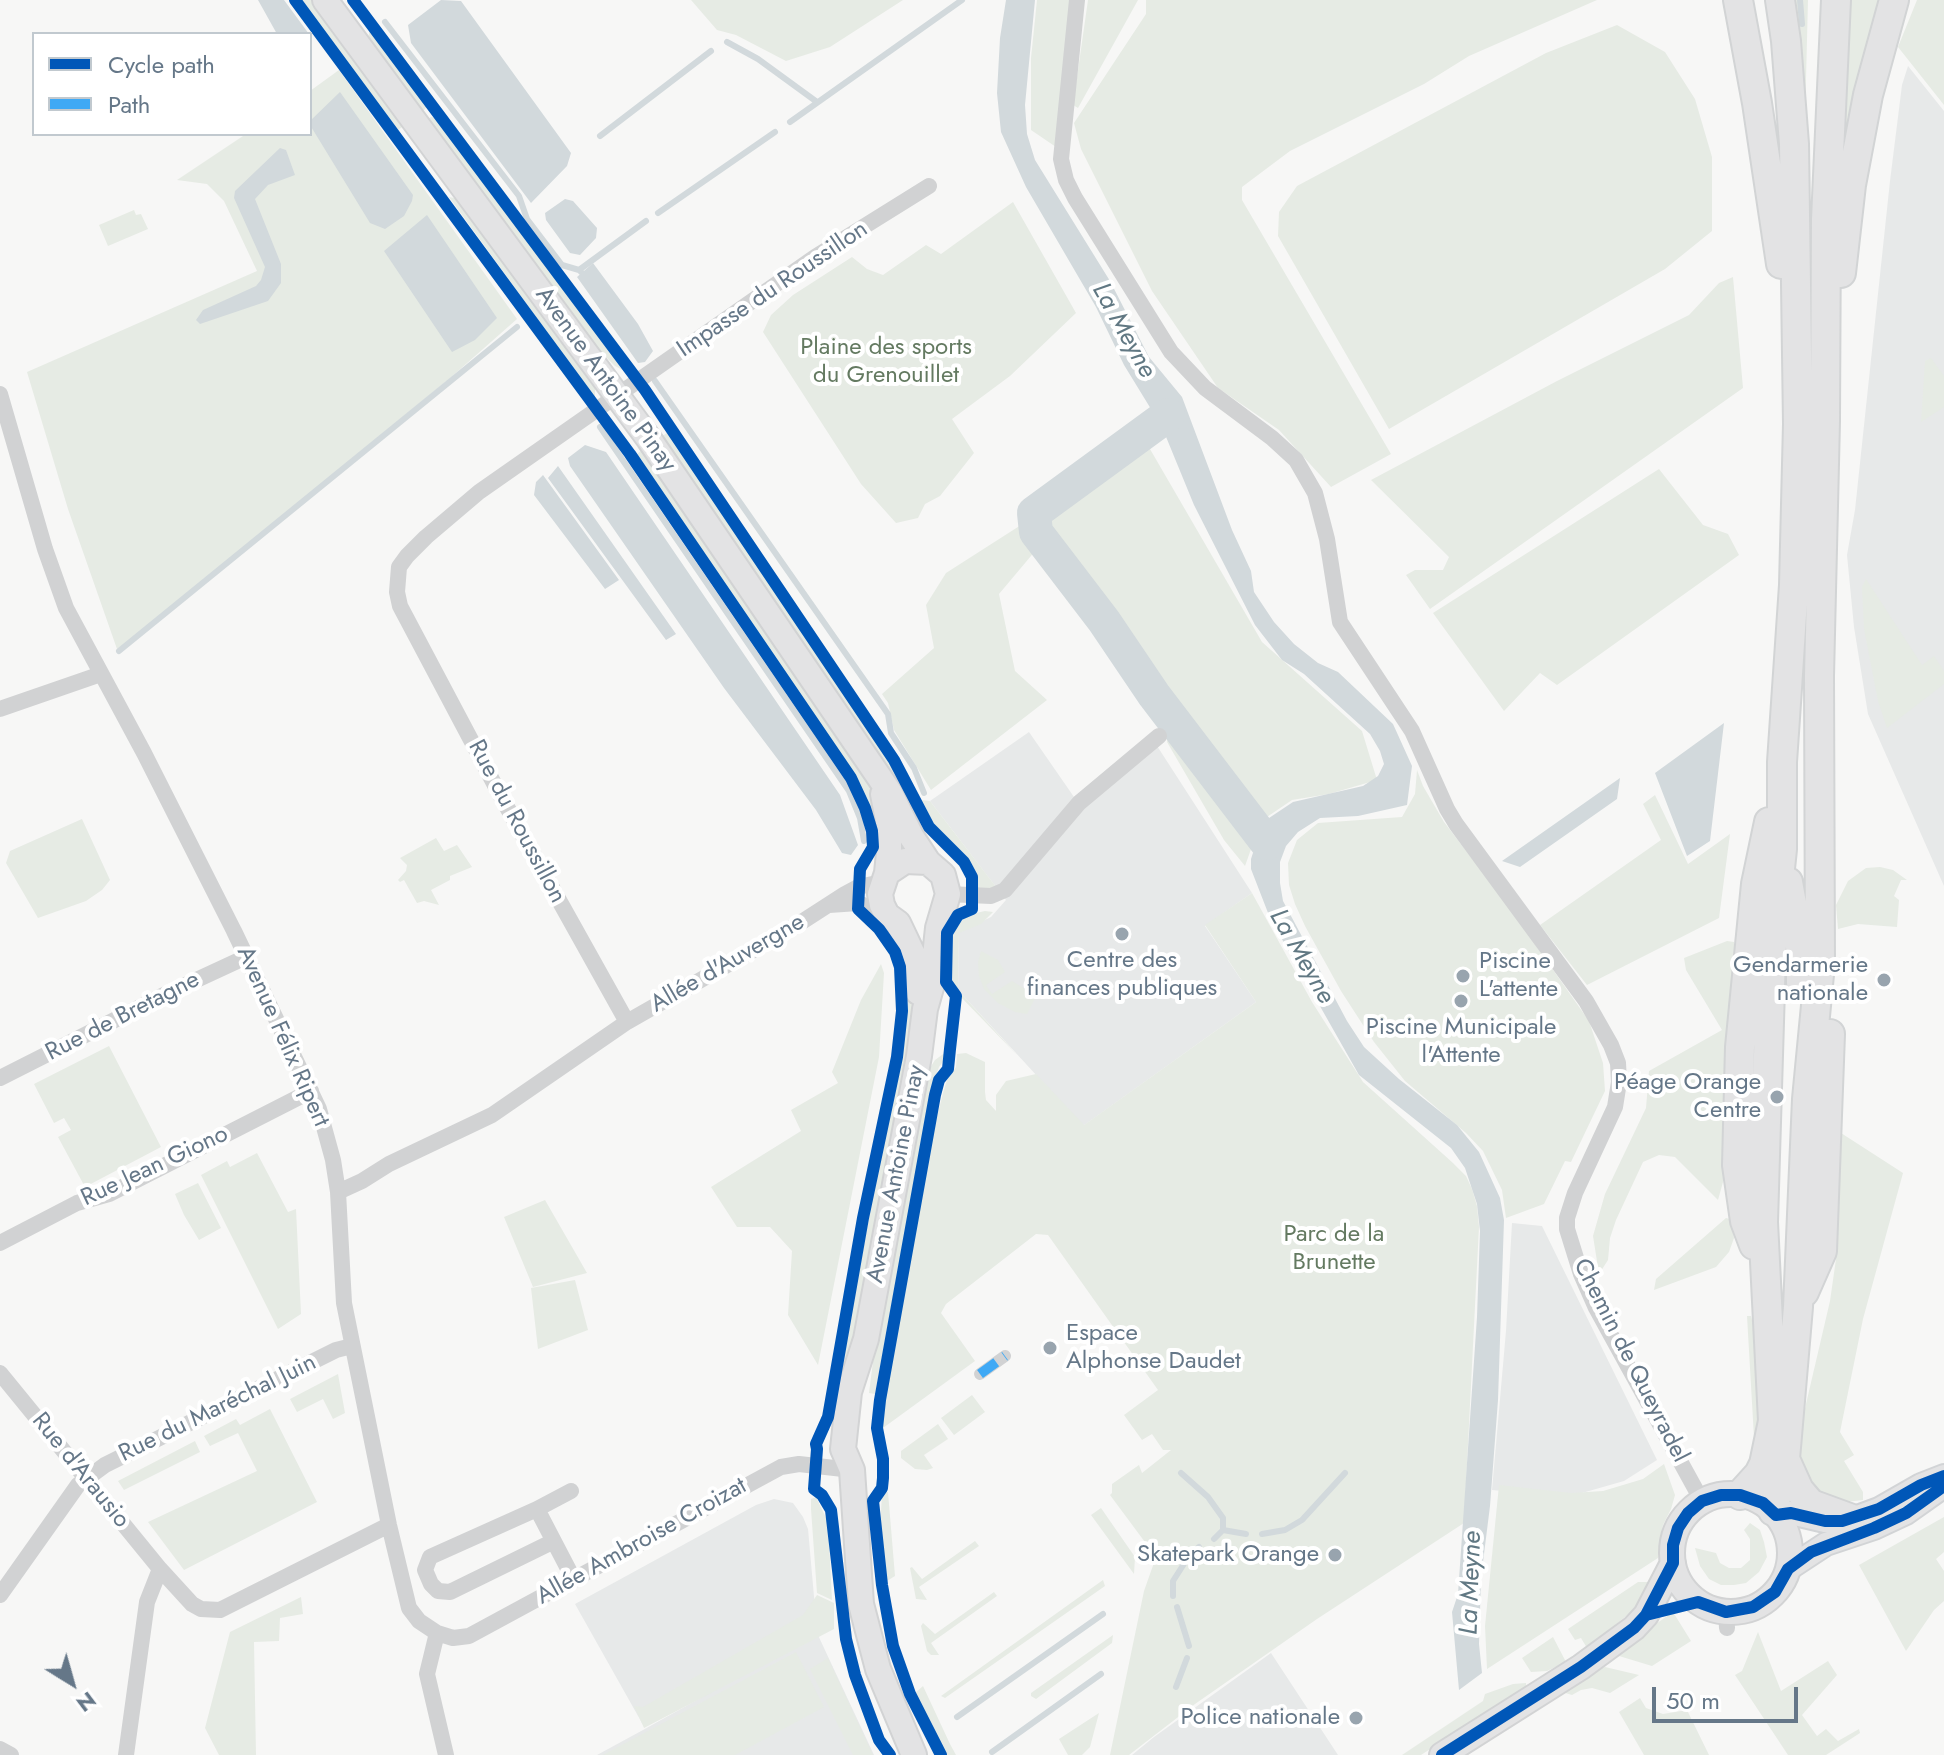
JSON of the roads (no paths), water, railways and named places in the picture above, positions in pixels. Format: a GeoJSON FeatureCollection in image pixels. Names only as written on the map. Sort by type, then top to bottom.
{"type":"FeatureCollection","features":[{"type":"Feature","properties":{"kind":"highway"},"geometry":{"type":"LineString","coordinates":[[1738,0],[1772,199],[1797,384],[1812,422]]}},
{"type":"Feature","properties":{"kind":"highway"},"geometry":{"type":"LineString","coordinates":[[1780,0],[1794,144],[1797,384]]}},
{"type":"Feature","properties":{"kind":"highway"},"geometry":{"type":"LineString","coordinates":[[1774,1513],[1785,1459],[1798,1307],[1807,1099],[1820,964],[1819,676],[1812,422],[1814,248],[1823,0]]}},
{"type":"Feature","properties":{"kind":"highway"},"geometry":{"type":"LineString","coordinates":[[1770,1370],[1786,1075],[1788,953],[1782,849],[1782,762],[1794,585],[1812,422],[1826,220],[1836,0]]}},
{"type":"Feature","properties":{"kind":"highway"},"geometry":{"type":"LineString","coordinates":[[1812,422],[1868,95],[1894,0]]}},
{"type":"Feature","properties":{"kind":"highway"},"geometry":{"type":"LineString","coordinates":[[1766,1279],[1749,1232],[1737,1165],[1740,1047],[1756,884],[1782,762]]}},
{"type":"Feature","properties":{"kind":"highway"},"geometry":{"type":"LineString","coordinates":[[1749,1232],[1747,1168],[1757,1063],[1758,957],[1782,849]]}},
{"type":"Feature","properties":{"kind":"highway"},"geometry":{"type":"LineString","coordinates":[[1740,1495],[1764,1464],[1773,1421],[1763,1222],[1771,955],[1782,849]]}},
{"type":"Feature","properties":{"kind":"highway"},"geometry":{"type":"LineString","coordinates":[[1785,1459],[1799,1490],[1811,1504],[1852,1519]]}},
{"type":"Feature","properties":{"kind":"main road","name":"Avenue Antoine Pinay"},"geometry":{"type":"LineString","coordinates":[[325,0],[619,396],[874,769],[928,862],[943,875],[945,903],[935,943],[932,984],[866,1339],[849,1392],[843,1449],[852,1470],[861,1604],[878,1669],[914,1755]]}},
{"type":"Feature","properties":{"kind":"main road","name":"Avenue Antoine Pinay"},"geometry":{"type":"LineString","coordinates":[[874,769],[889,826],[882,905],[918,965],[918,996],[925,1009]]}},
{"type":"Feature","properties":{"kind":"main road"},"geometry":{"type":"LineString","coordinates":[[884,878],[895,865],[905,861],[928,862]]}},
{"type":"Feature","properties":{"kind":"main road"},"geometry":{"type":"LineString","coordinates":[[893,919],[917,927],[936,920],[945,903]]}},
{"type":"Feature","properties":{"kind":"main road"},"geometry":{"type":"LineString","coordinates":[[1774,1513],[1791,1513],[1832,1522],[1852,1519],[1944,1476]]}},
{"type":"Feature","properties":{"kind":"main road"},"geometry":{"type":"LineString","coordinates":[[1788,1569],[1826,1544],[1874,1528],[1906,1513],[1944,1486]]}},
{"type":"Feature","properties":{"kind":"main road"},"geometry":{"type":"LineString","coordinates":[[1721,1495],[1740,1495],[1752,1498],[1774,1513],[1789,1541],[1788,1569],[1782,1582],[1764,1601],[1726,1620],[1686,1591],[1673,1563],[1673,1545],[1678,1528],[1688,1513],[1702,1501],[1721,1495]]}},
{"type":"Feature","properties":{"kind":"main road"},"geometry":{"type":"LineString","coordinates":[[1442,1755],[1634,1628],[1646,1615],[1673,1563]]}},
{"type":"Feature","properties":{"kind":"main road"},"geometry":{"type":"LineString","coordinates":[[1646,1615],[1698,1602]]}},
{"type":"Feature","properties":{"kind":"street","name":"Chemin de Queyradel"},"geometry":{"type":"LineString","coordinates":[[1077,0],[1061,159],[1075,198],[1171,352],[1205,388],[1296,460],[1315,493],[1327,539],[1340,622],[1412,731],[1456,824],[1604,1029],[1618,1063],[1615,1107],[1575,1193],[1567,1229],[1596,1308],[1702,1501]]}},
{"type":"Feature","properties":{"kind":"street","name":"Impasse du Roussillon"},"geometry":{"type":"LineString","coordinates":[[619,396],[815,257],[929,186]]}},
{"type":"Feature","properties":{"kind":"street","name":"Avenue Félix Ripert"},"geometry":{"type":"LineString","coordinates":[[0,394],[5,430],[66,608],[144,753],[246,957],[311,1091],[326,1131],[338,1192],[341,1274],[352,1346],[389,1525],[409,1608],[419,1621],[437,1633]]}},
{"type":"Feature","properties":{"kind":"street","name":"Rue du Roussillon"},"geometry":{"type":"LineString","coordinates":[[619,396],[453,513],[407,556],[399,567],[396,580],[400,606],[544,875],[627,1022]]}},
{"type":"Feature","properties":{"kind":"street"},"geometry":{"type":"LineString","coordinates":[[0,709],[101,674]]}},
{"type":"Feature","properties":{"kind":"street"},"geometry":{"type":"LineString","coordinates":[[945,903],[991,896],[1005,890],[1079,803],[1159,736]]}},
{"type":"Feature","properties":{"kind":"street","name":"Allée d'Auvergne"},"geometry":{"type":"LineString","coordinates":[[627,1022],[858,887],[884,878]]}},
{"type":"Feature","properties":{"kind":"street","name":"Allée d'Auvergne"},"geometry":{"type":"LineString","coordinates":[[829,905],[858,903],[893,919]]}},
{"type":"Feature","properties":{"kind":"street","name":"Rue de Bretagne"},"geometry":{"type":"LineString","coordinates":[[0,1078],[246,957]]}},
{"type":"Feature","properties":{"kind":"street"},"geometry":{"type":"LineString","coordinates":[[338,1192],[492,1115],[627,1022]]}},
{"type":"Feature","properties":{"kind":"street","name":"Rue Jean Giono"},"geometry":{"type":"LineString","coordinates":[[0,1243],[77,1203],[109,1194],[311,1091]]}},
{"type":"Feature","properties":{"kind":"street","name":"Rue du Maréchal Juin"},"geometry":{"type":"LineString","coordinates":[[0,1595],[78,1485],[105,1465],[336,1350],[352,1346]]}},
{"type":"Feature","properties":{"kind":"street"},"geometry":{"type":"LineString","coordinates":[[980,1374],[1005,1356]]}},
{"type":"Feature","properties":{"kind":"street","name":"Rue d'Arausio"},"geometry":{"type":"LineString","coordinates":[[0,1373],[160,1569],[201,1609],[220,1610],[389,1525]]}},
{"type":"Feature","properties":{"kind":"street","name":"Allée Ambroise Croizat"},"geometry":{"type":"LineString","coordinates":[[437,1633],[453,1638],[469,1636],[781,1467],[799,1464],[852,1470]]}},
{"type":"Feature","properties":{"kind":"street"},"geometry":{"type":"LineString","coordinates":[[552,1542],[450,1592],[438,1591],[425,1570],[430,1557],[571,1491]]}},
{"type":"Feature","properties":{"kind":"street"},"geometry":{"type":"LineString","coordinates":[[537,1509],[574,1580]]}},
{"type":"Feature","properties":{"kind":"street"},"geometry":{"type":"LineString","coordinates":[[126,1755],[147,1602],[160,1569]]}},
{"type":"Feature","properties":{"kind":"street"},"geometry":{"type":"LineString","coordinates":[[437,1633],[427,1674],[446,1755]]}},
{"type":"Feature","properties":{"kind":"street"},"geometry":{"type":"LineString","coordinates":[[0,1749],[11,1755]]}},
{"type":"Feature","properties":{"kind":"water"},"geometry":{"type":"Polygon","coordinates":[[[258,0],[284,0],[308,32],[276,32],[258,0]]]}},
{"type":"Feature","properties":{"kind":"water"},"geometry":{"type":"Polygon","coordinates":[[[441,0],[461,1],[571,153],[567,166],[531,203],[411,43],[408,25],[441,0]]]}},
{"type":"Feature","properties":{"kind":"water","name":"La Meyne"},"geometry":{"type":"Polygon","coordinates":[[[1006,0],[1035,0],[1025,105],[1027,134],[1035,160],[1110,281],[1149,357],[1182,397],[1232,530],[1251,571],[1254,592],[1274,622],[1294,644],[1318,663],[1338,672],[1393,724],[1412,766],[1407,805],[1358,816],[1320,818],[1298,832],[1286,846],[1280,862],[1280,883],[1283,901],[1364,1047],[1457,1125],[1479,1152],[1500,1198],[1504,1220],[1498,1400],[1481,1578],[1479,1644],[1482,1673],[1459,1690],[1452,1612],[1458,1594],[1477,1317],[1480,1231],[1477,1204],[1465,1168],[1451,1148],[1359,1075],[1270,918],[1251,869],[1251,859],[1263,822],[1293,802],[1363,786],[1378,776],[1384,764],[1370,734],[1304,674],[1282,660],[1255,625],[1194,505],[1162,427],[1124,365],[1096,307],[1026,187],[1001,132],[997,93],[1006,0]]]}},
{"type":"Feature","properties":{"kind":"water"},"geometry":{"type":"Polygon","coordinates":[[[340,92],[413,195],[404,216],[385,229],[370,223],[312,128],[312,119],[340,92]]]}},
{"type":"Feature","properties":{"kind":"water"},"geometry":{"type":"Polygon","coordinates":[[[280,148],[286,150],[295,175],[268,185],[255,199],[281,264],[281,283],[268,301],[200,324],[196,320],[203,310],[256,286],[261,280],[265,267],[234,198],[235,191],[280,148]]]}},
{"type":"Feature","properties":{"kind":"water"},"geometry":{"type":"Polygon","coordinates":[[[565,199],[573,201],[597,228],[596,238],[580,255],[570,253],[546,220],[545,213],[565,199]]]}},
{"type":"Feature","properties":{"kind":"water"},"geometry":{"type":"Polygon","coordinates":[[[427,215],[497,318],[475,340],[452,352],[384,251],[427,215]]]}},
{"type":"Feature","properties":{"kind":"water"},"geometry":{"type":"Polygon","coordinates":[[[593,263],[638,324],[653,351],[645,362],[638,363],[577,277],[593,263]]]}},
{"type":"Feature","properties":{"kind":"water"},"geometry":{"type":"Polygon","coordinates":[[[585,445],[606,452],[840,795],[858,845],[851,855],[842,853],[816,810],[724,688],[570,466],[568,458],[585,445]]]}},
{"type":"Feature","properties":{"kind":"water"},"geometry":{"type":"Polygon","coordinates":[[[558,466],[676,634],[666,640],[548,478],[558,466]]]}},
{"type":"Feature","properties":{"kind":"water"},"geometry":{"type":"Polygon","coordinates":[[[543,475],[619,580],[605,589],[534,495],[536,482],[543,475]]]}},
{"type":"Feature","properties":{"kind":"water"},"geometry":{"type":"Polygon","coordinates":[[[1724,723],[1710,841],[1687,856],[1655,773],[1724,723]]]}},
{"type":"Feature","properties":{"kind":"water"},"geometry":{"type":"Polygon","coordinates":[[[1620,778],[1617,799],[1520,867],[1502,861],[1620,778]]]}},
{"type":"Feature","properties":{"kind":"waterway"},"geometry":{"type":"LineString","coordinates":[[790,122],[962,0]]}},
{"type":"Feature","properties":{"kind":"waterway"},"geometry":{"type":"LineString","coordinates":[[1800,0],[1802,24]]}},
{"type":"Feature","properties":{"kind":"waterway"},"geometry":{"type":"LineString","coordinates":[[385,22],[519,196],[527,219],[562,265],[579,270],[587,278]]}},
{"type":"Feature","properties":{"kind":"waterway"},"geometry":{"type":"LineString","coordinates":[[727,42],[758,59],[817,102]]}},
{"type":"Feature","properties":{"kind":"waterway"},"geometry":{"type":"LineString","coordinates":[[600,136],[711,51]]}},
{"type":"Feature","properties":{"kind":"waterway"},"geometry":{"type":"LineString","coordinates":[[658,213],[775,132]]}},
{"type":"Feature","properties":{"kind":"waterway"},"geometry":{"type":"LineString","coordinates":[[579,270],[646,221]]}},
{"type":"Feature","properties":{"kind":"waterway"},"geometry":{"type":"LineString","coordinates":[[119,651],[517,327]]}},
{"type":"Feature","properties":{"kind":"waterway"},"geometry":{"type":"LineString","coordinates":[[655,381],[888,714],[891,733],[914,768],[924,793]]}},
{"type":"Feature","properties":{"kind":"waterway"},"geometry":{"type":"LineString","coordinates":[[1168,415],[1034,513],[1036,532],[1104,621],[1154,695],[1267,843]]}},
{"type":"Feature","properties":{"kind":"waterway"},"geometry":{"type":"LineString","coordinates":[[600,427],[849,791],[860,818],[864,841]]}},
{"type":"Feature","properties":{"kind":"waterway"},"geometry":{"type":"LineString","coordinates":[[1181,1473],[1208,1497],[1223,1518],[1223,1530],[1214,1539]]}},
{"type":"Feature","properties":{"kind":"waterway"},"geometry":{"type":"LineString","coordinates":[[1262,1534],[1285,1530],[1302,1520],[1345,1473]]}},
{"type":"Feature","properties":{"kind":"waterway"},"geometry":{"type":"LineString","coordinates":[[1223,1530],[1246,1534]]}},
{"type":"Feature","properties":{"kind":"waterway"},"geometry":{"type":"LineString","coordinates":[[1173,1596],[1173,1581],[1189,1556],[1199,1547]]}},
{"type":"Feature","properties":{"kind":"waterway"},"geometry":{"type":"LineString","coordinates":[[1177,1607],[1189,1646]]}},
{"type":"Feature","properties":{"kind":"waterway"},"geometry":{"type":"LineString","coordinates":[[957,1717],[1103,1614]]}},
{"type":"Feature","properties":{"kind":"waterway"},"geometry":{"type":"LineString","coordinates":[[1176,1687],[1187,1658]]}},
{"type":"Feature","properties":{"kind":"waterway"},"geometry":{"type":"LineString","coordinates":[[992,1752],[1101,1674]]}},
{"type":"Feature","properties":{"kind":"place","name":"Centre des finances publiques"},"geometry":{"type":"Point","coordinates":[1122,934]}},
{"type":"Feature","properties":{"kind":"place","name":"Piscine L'attente"},"geometry":{"type":"Point","coordinates":[1463,976]}},
{"type":"Feature","properties":{"kind":"place","name":"Gendarmerie nationale"},"geometry":{"type":"Point","coordinates":[1884,980]}},
{"type":"Feature","properties":{"kind":"place","name":"Piscine Municipale l'Attente"},"geometry":{"type":"Point","coordinates":[1461,1001]}},
{"type":"Feature","properties":{"kind":"place","name":"Péage Orange Centre"},"geometry":{"type":"Point","coordinates":[1777,1097]}},
{"type":"Feature","properties":{"kind":"place","name":"Espace Alphonse Daudet"},"geometry":{"type":"Point","coordinates":[1050,1348]}},
{"type":"Feature","properties":{"kind":"place","name":"Skatepark Orange"},"geometry":{"type":"Point","coordinates":[1335,1555]}},
{"type":"Feature","properties":{"kind":"place","name":"Police nationale"},"geometry":{"type":"Point","coordinates":[1356,1718]}},
{"type":"Feature","properties":{"kind":"park label","name":"Plaine des sports du Grenouillet"},"geometry":{"type":"Point","coordinates":[886,362]}},
{"type":"Feature","properties":{"kind":"park label","name":"Parc de la Brunette"},"geometry":{"type":"Point","coordinates":[1334,1249]}}]}
